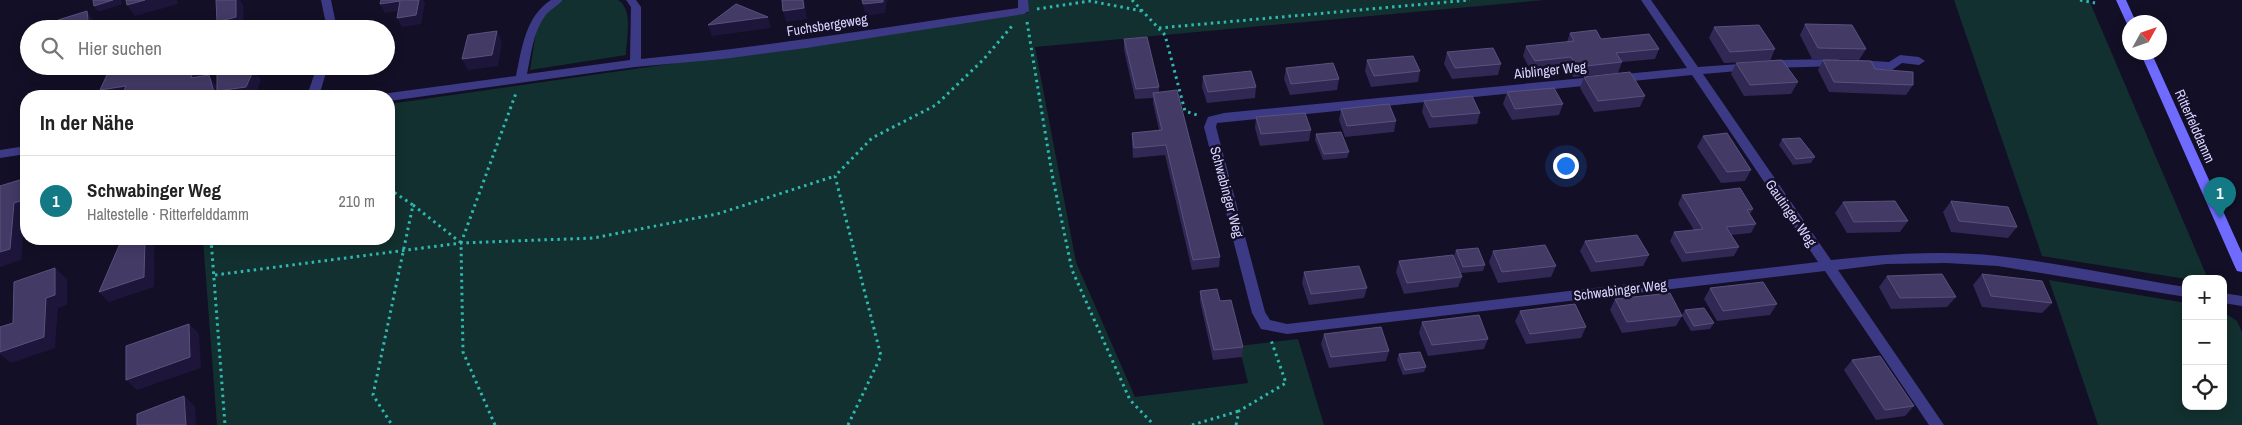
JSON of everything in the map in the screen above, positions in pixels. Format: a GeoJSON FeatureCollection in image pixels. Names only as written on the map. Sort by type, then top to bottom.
{"type":"FeatureCollection","features":[{"type":"Feature","properties":{"kind":"main road"},"geometry":{"type":"LineString","coordinates":[[2121,0],[2128,15]]}},
{"type":"Feature","properties":{"kind":"main road","name":"Ritterfelddamm"},"geometry":{"type":"LineString","coordinates":[[2149,60],[2242,267]]}},
{"type":"Feature","properties":{"kind":"street"},"geometry":{"type":"LineString","coordinates":[[326,0],[330,20]]}},
{"type":"Feature","properties":{"kind":"street"},"geometry":{"type":"LineString","coordinates":[[521,78],[533,23],[541,11],[558,0]]}},
{"type":"Feature","properties":{"kind":"street"},"geometry":{"type":"LineString","coordinates":[[631,0],[636,7],[634,63]]}},
{"type":"Feature","properties":{"kind":"street","name":"Gautinger Weg"},"geometry":{"type":"LineString","coordinates":[[1646,0],[1692,71],[1938,425]]}},
{"type":"Feature","properties":{"kind":"street","name":"Fuchsbergeweg"},"geometry":{"type":"LineString","coordinates":[[395,96],[634,63],[741,53],[1024,6]]}},
{"type":"Feature","properties":{"kind":"street","name":"Aiblinger Weg"},"geometry":{"type":"LineString","coordinates":[[1212,120],[1224,116],[1772,64],[1838,63],[1892,66],[1900,59],[1920,61]]}},
{"type":"Feature","properties":{"kind":"street"},"geometry":{"type":"LineString","coordinates":[[315,90],[320,75]]}},
{"type":"Feature","properties":{"kind":"street","name":"Schwabinger Weg"},"geometry":{"type":"LineString","coordinates":[[1212,120],[1210,127],[1257,303],[1266,325],[1286,329],[1827,265],[1895,259],[1946,258],[1998,261],[2182,291]]}},
{"type":"Feature","properties":{"kind":"street"},"geometry":{"type":"LineString","coordinates":[[0,154],[20,151]]}},
{"type":"Feature","properties":{"kind":"street"},"geometry":{"type":"LineString","coordinates":[[2227,299],[2242,301]]}},
{"type":"Feature","properties":{"kind":"path"},"geometry":{"type":"LineString","coordinates":[[1132,0],[1165,35],[1185,111],[1212,120]]}},
{"type":"Feature","properties":{"kind":"path"},"geometry":{"type":"LineString","coordinates":[[1159,28],[1470,0]]}},
{"type":"Feature","properties":{"kind":"path"},"geometry":{"type":"LineString","coordinates":[[2080,0],[2095,3]]}},
{"type":"Feature","properties":{"kind":"path"},"geometry":{"type":"LineString","coordinates":[[215,274],[460,243],[594,238],[717,214],[835,176],[872,138],[936,105],[983,60],[1024,6],[1090,1],[1142,12]]}},
{"type":"Feature","properties":{"kind":"path"},"geometry":{"type":"LineString","coordinates":[[1024,6],[1052,174],[1072,270],[1130,400],[1154,425]]}},
{"type":"Feature","properties":{"kind":"path"},"geometry":{"type":"LineString","coordinates":[[496,425],[463,352],[460,243],[521,78]]}},
{"type":"Feature","properties":{"kind":"path"},"geometry":{"type":"LineString","coordinates":[[835,176],[881,356],[848,425]]}},
{"type":"Feature","properties":{"kind":"path"},"geometry":{"type":"LineString","coordinates":[[395,193],[460,243]]}},
{"type":"Feature","properties":{"kind":"path"},"geometry":{"type":"LineString","coordinates":[[392,425],[373,395],[413,205]]}},
{"type":"Feature","properties":{"kind":"path"},"geometry":{"type":"LineString","coordinates":[[212,245],[224,425]]}},
{"type":"Feature","properties":{"kind":"path"},"geometry":{"type":"LineString","coordinates":[[1192,425],[1240,411],[1286,383],[1266,325]]}},
{"type":"Feature","properties":{"kind":"path"},"geometry":{"type":"LineString","coordinates":[[1236,425],[1240,411]]}},
{"type":"Feature","properties":{"kind":"green space"},"geometry":{"type":"Polygon","coordinates":[[[564,0],[618,0],[626,10],[628,17],[626,55],[530,70],[538,19],[548,8],[564,0]]]}},
{"type":"Feature","properties":{"kind":"green space"},"geometry":{"type":"Polygon","coordinates":[[[1026,0],[1544,0],[1035,47],[1076,262],[1135,397],[1248,383],[1239,346],[1298,339],[1324,425],[217,425],[203,245],[395,245],[395,103],[1028,13],[1026,0]]]}},
{"type":"Feature","properties":{"kind":"green space"},"geometry":{"type":"Polygon","coordinates":[[[1954,0],[2089,0],[2206,275],[2182,275],[2182,278],[2042,256],[1954,0]]]}},
{"type":"Feature","properties":{"kind":"green space"},"geometry":{"type":"Polygon","coordinates":[[[2049,280],[2182,302],[2182,410],[2227,410],[2227,315],[2237,321],[2242,332],[2242,425],[2098,425],[2049,280]]]}},
{"type":"Feature","properties":{"kind":"building"},"geometry":{"type":"Polygon","coordinates":[[[93,0],[113,0],[94,6],[93,0]]]}},
{"type":"Feature","properties":{"kind":"building"},"geometry":{"type":"Polygon","coordinates":[[[126,0],[145,0],[127,5],[126,0]]]}},
{"type":"Feature","properties":{"kind":"building"},"geometry":{"type":"Polygon","coordinates":[[[216,0],[236,0],[236,17],[217,20],[216,0]]]}},
{"type":"Feature","properties":{"kind":"building"},"geometry":{"type":"Polygon","coordinates":[[[381,0],[419,0],[416,15],[397,18],[400,1],[380,4],[381,0]]]}},
{"type":"Feature","properties":{"kind":"building"},"geometry":{"type":"Polygon","coordinates":[[[782,0],[803,0],[804,8],[783,11],[782,0]]]}},
{"type":"Feature","properties":{"kind":"building"},"geometry":{"type":"Polygon","coordinates":[[[862,0],[883,0],[883,2],[863,4],[862,0]]]}},
{"type":"Feature","properties":{"kind":"building"},"geometry":{"type":"Polygon","coordinates":[[[736,4],[768,17],[708,25],[736,4]]]}},
{"type":"Feature","properties":{"kind":"building"},"geometry":{"type":"Polygon","coordinates":[[[87,11],[88,20],[58,20],[87,11]]]}},
{"type":"Feature","properties":{"kind":"building"},"geometry":{"type":"Polygon","coordinates":[[[1805,24],[1852,25],[1866,49],[1818,48],[1805,24]]]}},
{"type":"Feature","properties":{"kind":"building"},"geometry":{"type":"Polygon","coordinates":[[[1759,25],[1775,49],[1730,52],[1714,27],[1759,25]]]}},
{"type":"Feature","properties":{"kind":"building"},"geometry":{"type":"Polygon","coordinates":[[[1596,30],[1601,39],[1649,34],[1659,49],[1616,53],[1622,62],[1577,67],[1571,57],[1535,61],[1526,46],[1574,41],[1570,33],[1596,30]]]}},
{"type":"Feature","properties":{"kind":"building"},"geometry":{"type":"Polygon","coordinates":[[[497,31],[492,55],[462,59],[468,35],[497,31]]]}},
{"type":"Feature","properties":{"kind":"building"},"geometry":{"type":"Polygon","coordinates":[[[1147,37],[1159,87],[1136,89],[1124,39],[1147,37]]]}},
{"type":"Feature","properties":{"kind":"building"},"geometry":{"type":"Polygon","coordinates":[[[1493,48],[1501,64],[1455,68],[1447,52],[1493,48]]]}},
{"type":"Feature","properties":{"kind":"building"},"geometry":{"type":"Polygon","coordinates":[[[1413,56],[1420,71],[1374,76],[1367,60],[1413,56]]]}},
{"type":"Feature","properties":{"kind":"building"},"geometry":{"type":"Polygon","coordinates":[[[1782,60],[1798,82],[1750,85],[1736,63],[1782,60]]]}},
{"type":"Feature","properties":{"kind":"building"},"geometry":{"type":"Polygon","coordinates":[[[1823,60],[1871,61],[1875,69],[1913,72],[1913,85],[1834,82],[1823,60]]]}},
{"type":"Feature","properties":{"kind":"building"},"geometry":{"type":"Polygon","coordinates":[[[1333,63],[1339,79],[1291,84],[1286,68],[1333,63]]]}},
{"type":"Feature","properties":{"kind":"building"},"geometry":{"type":"Polygon","coordinates":[[[1251,71],[1256,87],[1208,92],[1203,76],[1251,71]]]}},
{"type":"Feature","properties":{"kind":"building"},"geometry":{"type":"Polygon","coordinates":[[[1630,72],[1645,96],[1598,101],[1584,77],[1630,72]]]}},
{"type":"Feature","properties":{"kind":"building"},"geometry":{"type":"Polygon","coordinates":[[[107,75],[192,75],[191,78],[209,75],[213,90],[124,90],[126,86],[100,90],[107,75]]]}},
{"type":"Feature","properties":{"kind":"building"},"geometry":{"type":"Polygon","coordinates":[[[217,75],[251,75],[246,87],[217,90],[217,75]]]}},
{"type":"Feature","properties":{"kind":"building"},"geometry":{"type":"Polygon","coordinates":[[[1554,88],[1563,104],[1515,109],[1507,92],[1554,88]]]}},
{"type":"Feature","properties":{"kind":"building"},"geometry":{"type":"Polygon","coordinates":[[[1177,90],[1220,257],[1193,260],[1166,145],[1134,148],[1132,133],[1162,130],[1153,93],[1177,90]]]}},
{"type":"Feature","properties":{"kind":"building"},"geometry":{"type":"Polygon","coordinates":[[[1472,96],[1480,113],[1432,117],[1424,101],[1472,96]]]}},
{"type":"Feature","properties":{"kind":"building"},"geometry":{"type":"Polygon","coordinates":[[[1389,104],[1396,121],[1347,126],[1341,109],[1389,104]]]}},
{"type":"Feature","properties":{"kind":"building"},"geometry":{"type":"Polygon","coordinates":[[[1305,113],[1311,130],[1261,134],[1256,117],[1305,113]]]}},
{"type":"Feature","properties":{"kind":"building"},"geometry":{"type":"Polygon","coordinates":[[[1341,132],[1349,152],[1324,154],[1316,134],[1341,132]]]}},
{"type":"Feature","properties":{"kind":"building"},"geometry":{"type":"Polygon","coordinates":[[[1727,133],[1751,170],[1727,172],[1703,136],[1727,133]]]}},
{"type":"Feature","properties":{"kind":"building"},"geometry":{"type":"Polygon","coordinates":[[[1800,138],[1815,157],[1796,159],[1782,139],[1800,138]]]}},
{"type":"Feature","properties":{"kind":"building"},"geometry":{"type":"Polygon","coordinates":[[[20,180],[20,201],[14,203],[10,249],[0,252],[0,186],[20,180]]]}},
{"type":"Feature","properties":{"kind":"building"},"geometry":{"type":"Polygon","coordinates":[[[1740,188],[1753,209],[1747,210],[1756,224],[1726,227],[1739,247],[1686,253],[1674,232],[1703,229],[1682,195],[1740,188]]]}},
{"type":"Feature","properties":{"kind":"building"},"geometry":{"type":"Polygon","coordinates":[[[1895,201],[1908,221],[1854,222],[1843,202],[1895,201]]]}},
{"type":"Feature","properties":{"kind":"building"},"geometry":{"type":"Polygon","coordinates":[[[1951,201],[2008,207],[2017,227],[1959,221],[1951,201]]]}},
{"type":"Feature","properties":{"kind":"building"},"geometry":{"type":"Polygon","coordinates":[[[1637,235],[1649,255],[1596,262],[1585,241],[1637,235]]]}},
{"type":"Feature","properties":{"kind":"building"},"geometry":{"type":"Polygon","coordinates":[[[119,245],[145,245],[144,277],[99,292],[119,245]]]}},
{"type":"Feature","properties":{"kind":"building"},"geometry":{"type":"Polygon","coordinates":[[[1545,245],[1556,266],[1502,272],[1493,251],[1545,245]]]}},
{"type":"Feature","properties":{"kind":"building"},"geometry":{"type":"Polygon","coordinates":[[[1478,248],[1485,265],[1463,267],[1456,250],[1478,248]]]}},
{"type":"Feature","properties":{"kind":"building"},"geometry":{"type":"Polygon","coordinates":[[[1453,255],[1462,277],[1407,283],[1399,261],[1453,255]]]}},
{"type":"Feature","properties":{"kind":"building"},"geometry":{"type":"Polygon","coordinates":[[[1359,266],[1367,288],[1311,294],[1304,272],[1359,266]]]}},
{"type":"Feature","properties":{"kind":"building"},"geometry":{"type":"Polygon","coordinates":[[[55,268],[55,295],[46,298],[44,337],[0,352],[0,327],[13,323],[14,282],[55,268]]]}},
{"type":"Feature","properties":{"kind":"building"},"geometry":{"type":"Polygon","coordinates":[[[1942,274],[1956,297],[1900,298],[1887,276],[1942,274]]]}},
{"type":"Feature","properties":{"kind":"building"},"geometry":{"type":"Polygon","coordinates":[[[1982,274],[2042,281],[2052,303],[1991,296],[1982,274]]]}},
{"type":"Feature","properties":{"kind":"building"},"geometry":{"type":"Polygon","coordinates":[[[1763,282],[1777,304],[1723,311],[1710,288],[1763,282]]]}},
{"type":"Feature","properties":{"kind":"building"},"geometry":{"type":"Polygon","coordinates":[[[1217,289],[1220,301],[1231,300],[1243,347],[1214,350],[1200,291],[1217,289]]]}},
{"type":"Feature","properties":{"kind":"building"},"geometry":{"type":"Polygon","coordinates":[[[1670,293],[1682,316],[1627,322],[1615,299],[1670,293]]]}},
{"type":"Feature","properties":{"kind":"building"},"geometry":{"type":"Polygon","coordinates":[[[1575,304],[1586,327],[1530,334],[1520,311],[1575,304]]]}},
{"type":"Feature","properties":{"kind":"building"},"geometry":{"type":"Polygon","coordinates":[[[1704,308],[1714,323],[1694,326],[1685,310],[1704,308]]]}},
{"type":"Feature","properties":{"kind":"building"},"geometry":{"type":"Polygon","coordinates":[[[1479,315],[1488,339],[1432,345],[1422,322],[1479,315]]]}},
{"type":"Feature","properties":{"kind":"building"},"geometry":{"type":"Polygon","coordinates":[[[189,324],[190,357],[126,380],[126,346],[189,324]]]}},
{"type":"Feature","properties":{"kind":"building"},"geometry":{"type":"Polygon","coordinates":[[[1381,327],[1389,351],[1331,357],[1324,334],[1381,327]]]}},
{"type":"Feature","properties":{"kind":"building"},"geometry":{"type":"Polygon","coordinates":[[[1420,352],[1426,367],[1405,370],[1399,354],[1420,352]]]}},
{"type":"Feature","properties":{"kind":"building"},"geometry":{"type":"Polygon","coordinates":[[[1880,356],[1914,406],[1885,410],[1852,360],[1880,356]]]}},
{"type":"Feature","properties":{"kind":"building"},"geometry":{"type":"Polygon","coordinates":[[[184,396],[186,425],[137,425],[137,414],[184,396]]]}},
{"type":"Feature","properties":{"kind":"place","name":"Schwabinger Weg"},"geometry":{"type":"Point","coordinates":[2220,218]}}]}
